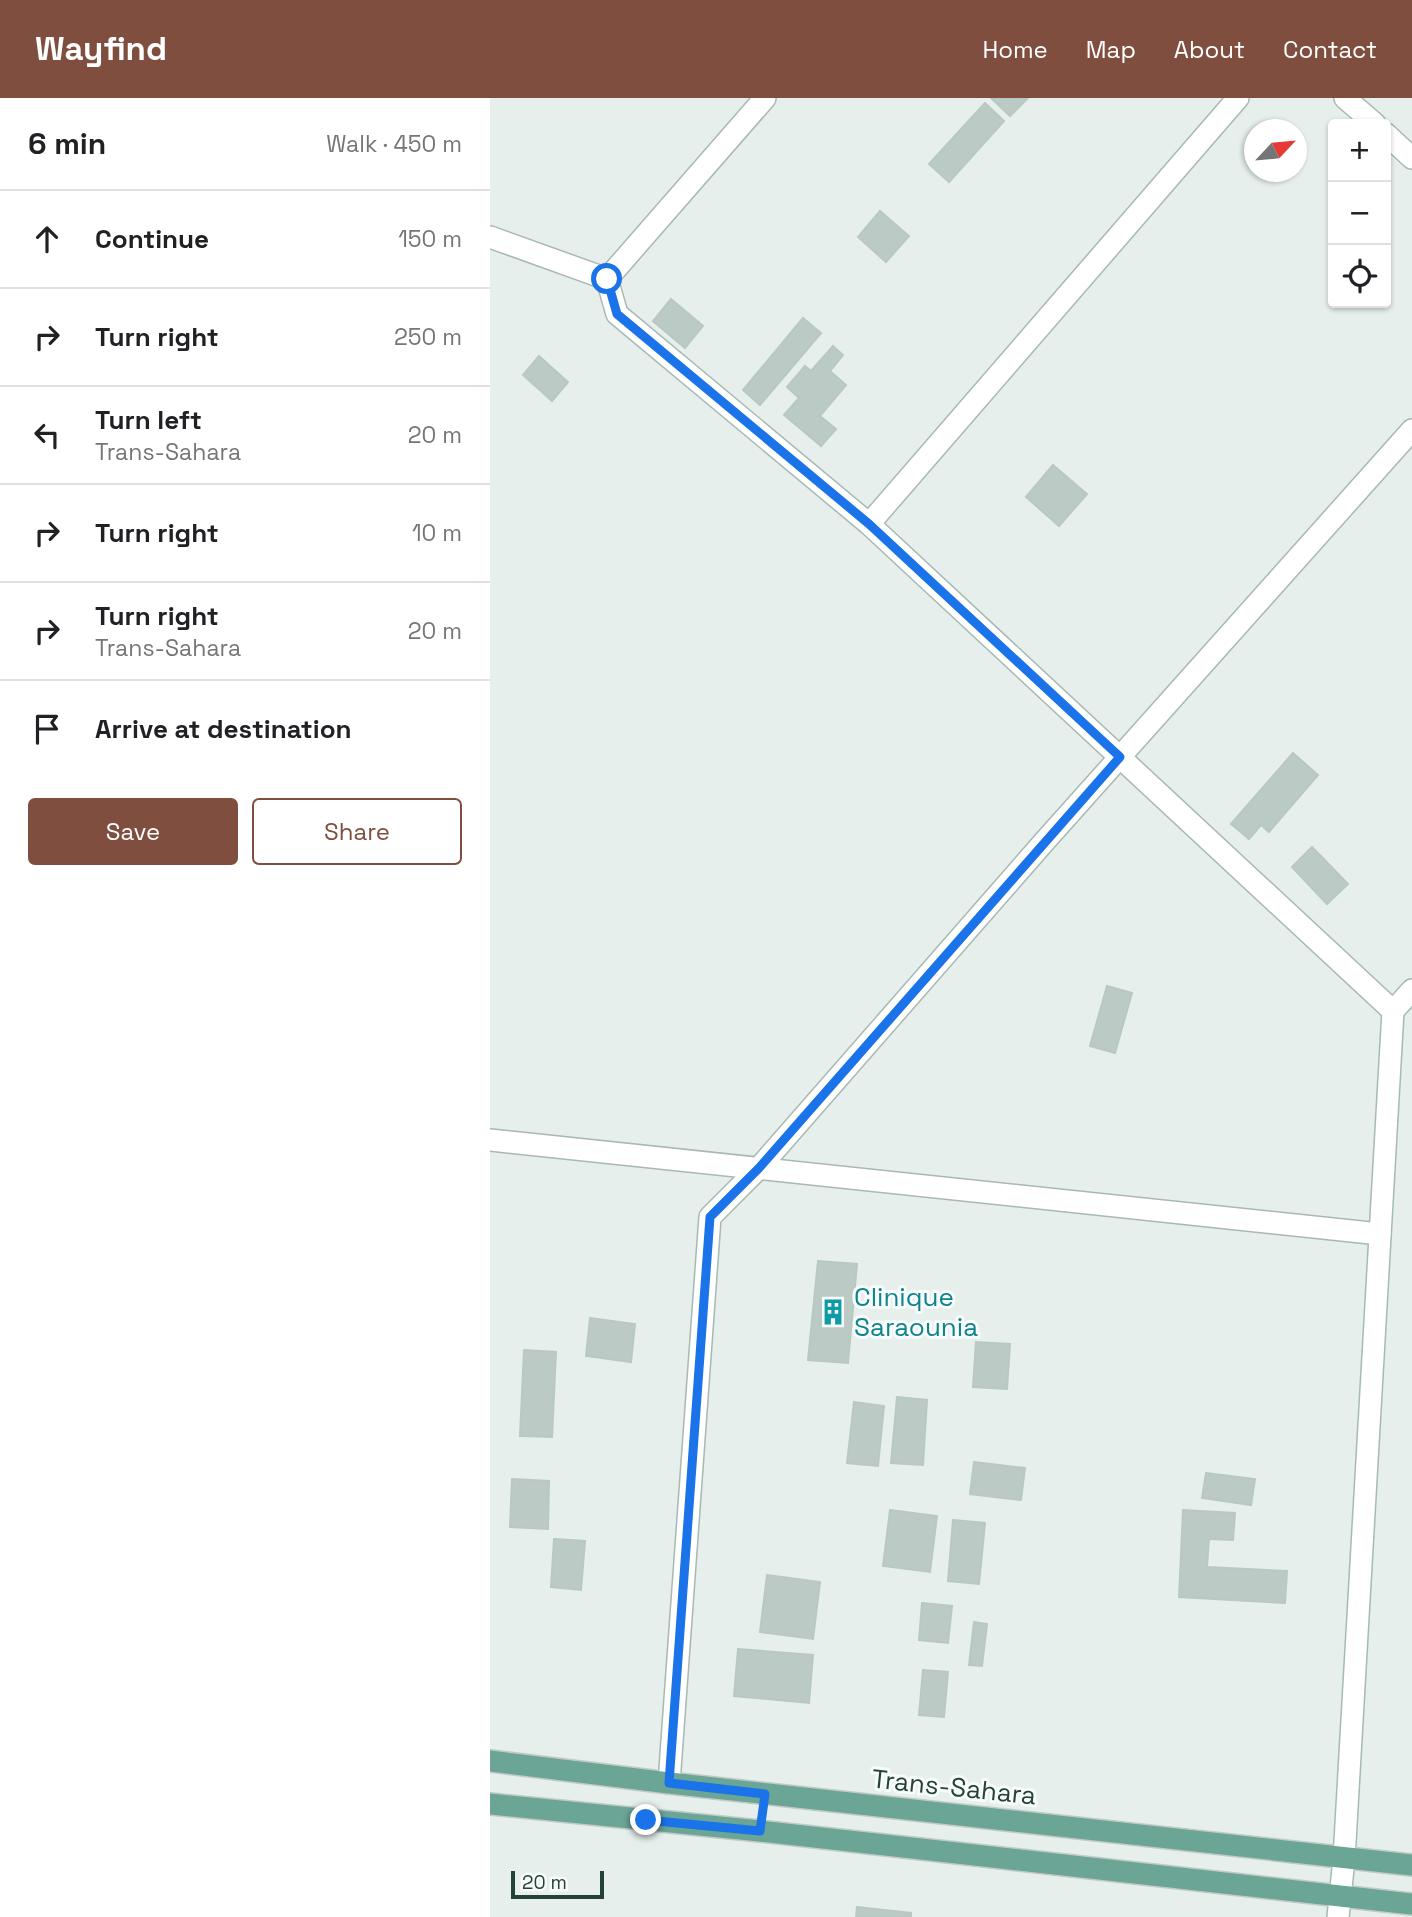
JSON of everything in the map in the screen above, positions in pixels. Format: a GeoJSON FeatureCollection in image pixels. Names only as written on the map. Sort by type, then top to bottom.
{"type":"FeatureCollection","features":[{"type":"Feature","properties":{"kind":"main road","name":"Trans-Sahara"},"geometry":{"type":"LineString","coordinates":[[490,1761],[1412,1866]]}},
{"type":"Feature","properties":{"kind":"main road"},"geometry":{"type":"LineString","coordinates":[[760,1831],[765,1794]]}},
{"type":"Feature","properties":{"kind":"main road"},"geometry":{"type":"LineString","coordinates":[[490,1804],[992,1858],[1339,1907],[1412,1904]]}},
{"type":"Feature","properties":{"kind":"main road"},"geometry":{"type":"LineString","coordinates":[[992,1858],[996,1820]]}},
{"type":"Feature","properties":{"kind":"street"},"geometry":{"type":"LineString","coordinates":[[607,279],[765,98]]}},
{"type":"Feature","properties":{"kind":"street"},"geometry":{"type":"LineString","coordinates":[[869,524],[1238,98]]}},
{"type":"Feature","properties":{"kind":"street"},"geometry":{"type":"LineString","coordinates":[[1345,98],[1369,119]]}},
{"type":"Feature","properties":{"kind":"street"},"geometry":{"type":"LineString","coordinates":[[1391,139],[1412,158]]}},
{"type":"Feature","properties":{"kind":"street"},"geometry":{"type":"LineString","coordinates":[[490,237],[607,279]]}},
{"type":"Feature","properties":{"kind":"street"},"geometry":{"type":"LineString","coordinates":[[607,279],[617,314],[869,524],[1393,1011]]}},
{"type":"Feature","properties":{"kind":"street"},"geometry":{"type":"LineString","coordinates":[[669,1783],[710,1217],[759,1168],[1412,430]]}},
{"type":"Feature","properties":{"kind":"street"},"geometry":{"type":"LineString","coordinates":[[1339,1907],[1344,1859],[1393,1011],[1412,990]]}},
{"type":"Feature","properties":{"kind":"street"},"geometry":{"type":"LineString","coordinates":[[490,1140],[1380,1234]]}},
{"type":"Feature","properties":{"kind":"building"},"geometry":{"type":"Polygon","coordinates":[[[991,98],[1028,98],[1010,116],[991,98]]]}},
{"type":"Feature","properties":{"kind":"building"},"geometry":{"type":"Polygon","coordinates":[[[985,103],[1004,121],[949,182],[929,164],[985,103]]]}},
{"type":"Feature","properties":{"kind":"building"},"geometry":{"type":"Polygon","coordinates":[[[880,211],[909,236],[886,262],[858,237],[880,211]]]}},
{"type":"Feature","properties":{"kind":"building"},"geometry":{"type":"Polygon","coordinates":[[[671,299],[703,326],[685,348],[653,321],[671,299]]]}},
{"type":"Feature","properties":{"kind":"building"},"geometry":{"type":"Polygon","coordinates":[[[803,318],[821,333],[760,405],[743,390],[803,318]]]}},
{"type":"Feature","properties":{"kind":"building"},"geometry":{"type":"Polygon","coordinates":[[[833,346],[843,355],[830,371],[846,385],[820,416],[836,429],[821,446],[784,415],[799,398],[787,387],[805,366],[811,371],[833,346]]]}},
{"type":"Feature","properties":{"kind":"building"},"geometry":{"type":"Polygon","coordinates":[[[539,356],[568,382],[552,401],[523,375],[539,356]]]}},
{"type":"Feature","properties":{"kind":"building"},"geometry":{"type":"Polygon","coordinates":[[[1053,465],[1087,494],[1059,526],[1026,497],[1053,465]]]}},
{"type":"Feature","properties":{"kind":"building"},"geometry":{"type":"Polygon","coordinates":[[[1293,753],[1318,775],[1269,832],[1261,825],[1249,839],[1231,824],[1293,753]]]}},
{"type":"Feature","properties":{"kind":"building"},"geometry":{"type":"Polygon","coordinates":[[[1312,847],[1348,884],[1327,904],[1292,867],[1312,847]]]}},
{"type":"Feature","properties":{"kind":"building"},"geometry":{"type":"Polygon","coordinates":[[[1107,986],[1132,993],[1115,1053],[1090,1046],[1107,986]]]}},
{"type":"Feature","properties":{"kind":"building","name":"Clinique Saraounia"},"geometry":{"type":"Polygon","coordinates":[[[818,1261],[857,1264],[848,1363],[808,1360],[818,1261]]]}},
{"type":"Feature","properties":{"kind":"building"},"geometry":{"type":"Polygon","coordinates":[[[590,1318],[635,1324],[631,1362],[586,1356],[590,1318]]]}},
{"type":"Feature","properties":{"kind":"building"},"geometry":{"type":"Polygon","coordinates":[[[976,1342],[1010,1344],[1007,1389],[973,1387],[976,1342]]]}},
{"type":"Feature","properties":{"kind":"building"},"geometry":{"type":"Polygon","coordinates":[[[524,1350],[556,1352],[552,1437],[520,1436],[524,1350]]]}},
{"type":"Feature","properties":{"kind":"building"},"geometry":{"type":"Polygon","coordinates":[[[897,1397],[927,1400],[923,1465],[891,1463],[897,1397]]]}},
{"type":"Feature","properties":{"kind":"building"},"geometry":{"type":"Polygon","coordinates":[[[854,1402],[884,1406],[878,1466],[847,1463],[854,1402]]]}},
{"type":"Feature","properties":{"kind":"building"},"geometry":{"type":"Polygon","coordinates":[[[974,1462],[1025,1468],[1021,1500],[970,1494],[974,1462]]]}},
{"type":"Feature","properties":{"kind":"building"},"geometry":{"type":"Polygon","coordinates":[[[1206,1473],[1255,1479],[1251,1505],[1202,1498],[1206,1473]]]}},
{"type":"Feature","properties":{"kind":"building"},"geometry":{"type":"Polygon","coordinates":[[[512,1479],[549,1481],[548,1529],[510,1527],[512,1479]]]}},
{"type":"Feature","properties":{"kind":"building"},"geometry":{"type":"Polygon","coordinates":[[[890,1510],[937,1516],[930,1572],[883,1566],[890,1510]]]}},
{"type":"Feature","properties":{"kind":"building"},"geometry":{"type":"Polygon","coordinates":[[[1183,1510],[1235,1513],[1233,1540],[1209,1539],[1207,1567],[1287,1571],[1285,1603],[1179,1597],[1183,1510]]]}},
{"type":"Feature","properties":{"kind":"building"},"geometry":{"type":"Polygon","coordinates":[[[953,1520],[985,1523],[979,1584],[948,1581],[953,1520]]]}},
{"type":"Feature","properties":{"kind":"building"},"geometry":{"type":"Polygon","coordinates":[[[554,1539],[585,1541],[581,1590],[551,1587],[554,1539]]]}},
{"type":"Feature","properties":{"kind":"building"},"geometry":{"type":"Polygon","coordinates":[[[767,1575],[820,1582],[813,1639],[760,1632],[767,1575]]]}},
{"type":"Feature","properties":{"kind":"building"},"geometry":{"type":"Polygon","coordinates":[[[922,1603],[952,1606],[948,1643],[919,1640],[922,1603]]]}},
{"type":"Feature","properties":{"kind":"building"},"geometry":{"type":"Polygon","coordinates":[[[974,1622],[987,1624],[982,1666],[969,1665],[974,1622]]]}},
{"type":"Feature","properties":{"kind":"building"},"geometry":{"type":"Polygon","coordinates":[[[738,1649],[813,1655],[809,1703],[734,1696],[738,1649]]]}},
{"type":"Feature","properties":{"kind":"building"},"geometry":{"type":"Polygon","coordinates":[[[923,1670],[948,1672],[944,1717],[919,1715],[923,1670]]]}},
{"type":"Feature","properties":{"kind":"building"},"geometry":{"type":"Polygon","coordinates":[[[857,1907],[911,1913],[911,1917],[856,1917],[857,1907]]]}},
{"type":"Feature","properties":{"kind":"place","name":"Clinique Saraounia"},"geometry":{"type":"Point","coordinates":[833,1312]}},
{"type":"Feature","properties":{"kind":"route"},"geometry":{"type":"LineString","coordinates":[[607,279],[617,314],[869,524],[1120,757],[759,1168],[710,1217],[669,1783],[765,1794],[760,1831],[646,1820]]}}]}
